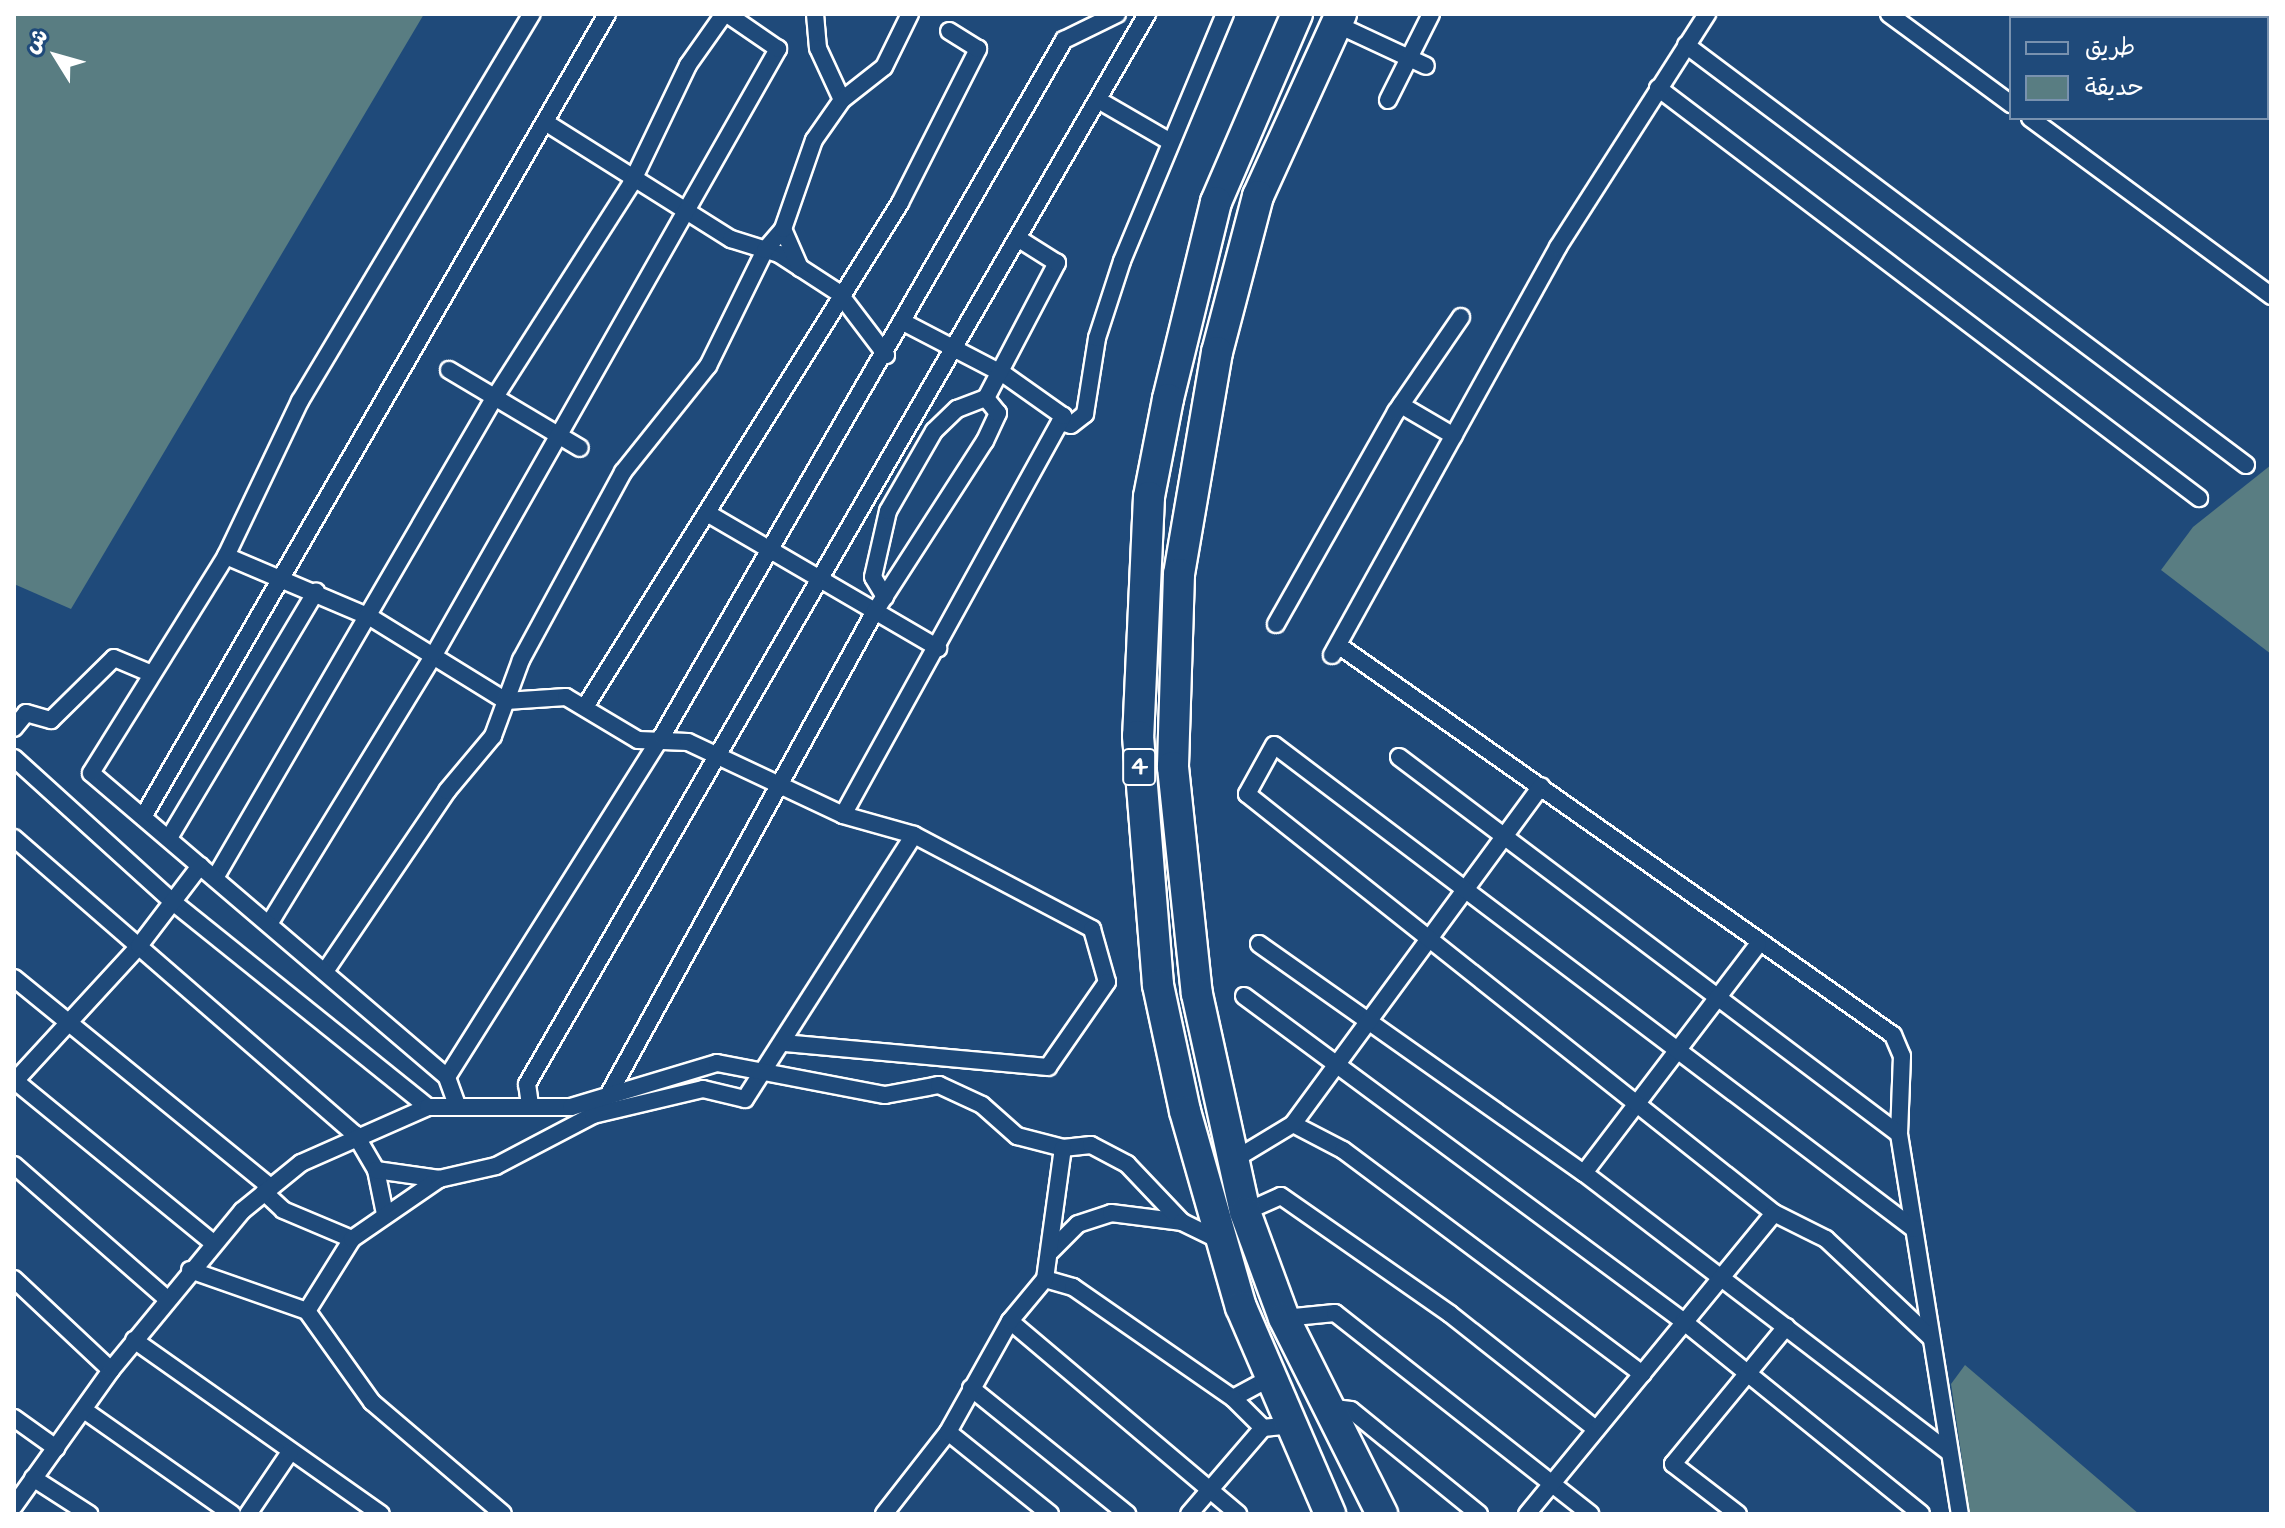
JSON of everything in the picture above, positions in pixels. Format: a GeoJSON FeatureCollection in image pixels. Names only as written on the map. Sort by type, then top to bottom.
{"type":"FeatureCollection","features":[{"type":"Feature","properties":{"kind":"highway","name":"4"},"geometry":{"type":"LineString","coordinates":[[1297,14],[1216,202],[1149,497],[1139,623],[1142,848],[1158,985],[1217,1239],[1270,1378],[1276,1426],[1323,1511]]}},
{"type":"Feature","properties":{"kind":"highway","name":"4"},"geometry":{"type":"LineString","coordinates":[[1338,19],[1258,196],[1217,352],[1179,574],[1173,767],[1182,889],[1232,1161],[1245,1212],[1284,1318],[1382,1514]]}},
{"type":"Feature","properties":{"kind":"street"},"geometry":{"type":"LineString","coordinates":[[457,1105],[447,1077],[326,970],[91,773],[226,556],[300,401],[532,14]]}},
{"type":"Feature","properties":{"kind":"street"},"geometry":{"type":"LineString","coordinates":[[143,817],[607,14]]}},
{"type":"Feature","properties":{"kind":"street"},"geometry":{"type":"LineString","coordinates":[[215,878],[370,617],[493,400],[631,174],[688,65],[726,14],[778,49],[554,433],[435,653],[269,924]]}},
{"type":"Feature","properties":{"kind":"street"},"geometry":{"type":"LineString","coordinates":[[815,14],[818,48],[842,100]]}},
{"type":"Feature","properties":{"kind":"street"},"geometry":{"type":"LineString","coordinates":[[326,970],[447,791],[493,736],[506,701],[623,472],[708,366],[765,250],[783,229],[814,140],[842,100],[884,67],[910,14]]}},
{"type":"Feature","properties":{"kind":"street"},"geometry":{"type":"LineString","coordinates":[[447,1077],[662,736],[766,550],[905,323],[1064,40],[1117,14]]}},
{"type":"Feature","properties":{"kind":"street"},"geometry":{"type":"LineString","coordinates":[[530,1105],[527,1084],[950,349],[1100,101],[1147,14]]}},
{"type":"Feature","properties":{"kind":"street"},"geometry":{"type":"LineString","coordinates":[[1060,422],[1071,425],[1085,414],[1097,338],[1169,141],[1225,14]]}},
{"type":"Feature","properties":{"kind":"street"},"geometry":{"type":"LineString","coordinates":[[1388,100],[1406,57],[1431,14]]}},
{"type":"Feature","properties":{"kind":"street"},"geometry":{"type":"LineString","coordinates":[[1707,14],[1658,88],[1454,436],[1335,650],[1541,786],[1758,945],[1893,1035],[1902,1056],[1899,1134],[1960,1514]]}},
{"type":"Feature","properties":{"kind":"street"},"geometry":{"type":"LineString","coordinates":[[1889,14],[2009,103]]}},
{"type":"Feature","properties":{"kind":"street"},"geometry":{"type":"LineString","coordinates":[[1338,19],[1426,66]]}},
{"type":"Feature","properties":{"kind":"street"},"geometry":{"type":"LineString","coordinates":[[585,707],[707,513],[839,293],[871,254],[978,49],[949,31]]}},
{"type":"Feature","properties":{"kind":"street"},"geometry":{"type":"LineString","coordinates":[[1686,45],[2246,465]]}},
{"type":"Feature","properties":{"kind":"street"},"geometry":{"type":"LineString","coordinates":[[1658,88],[2199,498]]}},
{"type":"Feature","properties":{"kind":"street"},"geometry":{"type":"LineString","coordinates":[[1100,101],[1169,141]]}},
{"type":"Feature","properties":{"kind":"street"},"geometry":{"type":"LineString","coordinates":[[2033,120],[2271,296]]}},
{"type":"Feature","properties":{"kind":"street"},"geometry":{"type":"LineString","coordinates":[[545,122],[731,239],[765,250],[839,293],[886,355]]}},
{"type":"Feature","properties":{"kind":"street"},"geometry":{"type":"LineString","coordinates":[[783,229],[800,268]]}},
{"type":"Feature","properties":{"kind":"street"},"geometry":{"type":"LineString","coordinates":[[885,597],[873,577],[888,511],[934,431],[957,409],[986,398],[1005,375],[1057,263],[1019,239]]}},
{"type":"Feature","properties":{"kind":"street"},"geometry":{"type":"LineString","coordinates":[[1276,624],[1401,405],[1461,317]]}},
{"type":"Feature","properties":{"kind":"street"},"geometry":{"type":"LineString","coordinates":[[843,815],[938,648],[1063,416],[1005,375],[905,323]]}},
{"type":"Feature","properties":{"kind":"street"},"geometry":{"type":"LineString","coordinates":[[449,370],[493,400],[580,448]]}},
{"type":"Feature","properties":{"kind":"street"},"geometry":{"type":"LineString","coordinates":[[610,1092],[781,787],[874,613],[985,441],[998,413],[986,398]]}},
{"type":"Feature","properties":{"kind":"street"},"geometry":{"type":"LineString","coordinates":[[1401,405],[1454,436]]}},
{"type":"Feature","properties":{"kind":"street"},"geometry":{"type":"LineString","coordinates":[[707,513],[816,581],[938,648]]}},
{"type":"Feature","properties":{"kind":"street"},"geometry":{"type":"LineString","coordinates":[[226,556],[316,591],[370,617],[435,653],[506,701],[545,693],[585,707],[638,740],[662,736],[843,815],[914,835],[1092,929],[1107,982],[1048,1067],[785,1043]]}},
{"type":"Feature","properties":{"kind":"street"},"geometry":{"type":"LineString","coordinates":[[169,838],[316,591]]}},
{"type":"Feature","properties":{"kind":"street"},"geometry":{"type":"LineString","coordinates":[[14,728],[26,713],[51,720],[114,658],[152,674]]}},
{"type":"Feature","properties":{"kind":"street"},"geometry":{"type":"LineString","coordinates":[[1914,1229],[1274,745],[1247,794],[1774,1213],[1826,1239],[1931,1338]]}},
{"type":"Feature","properties":{"kind":"street"},"geometry":{"type":"LineString","coordinates":[[1399,757],[1500,838],[1719,997],[1899,1134]]}},
{"type":"Feature","properties":{"kind":"street"},"geometry":{"type":"LineString","coordinates":[[14,758],[173,902],[428,1107]]}},
{"type":"Feature","properties":{"kind":"street"},"geometry":{"type":"LineString","coordinates":[[1232,1161],[1293,1124],[1427,935],[1541,786]]}},
{"type":"Feature","properties":{"kind":"street"},"geometry":{"type":"LineString","coordinates":[[307,1311],[352,1239],[439,1179],[496,1166],[593,1115],[703,1089],[745,1099],[769,1070],[914,835]]}},
{"type":"Feature","properties":{"kind":"street"},"geometry":{"type":"LineString","coordinates":[[14,838],[355,1134],[376,1170],[385,1214]]}},
{"type":"Feature","properties":{"kind":"street"},"geometry":{"type":"LineString","coordinates":[[200,866],[139,946],[14,1081],[212,1242]]}},
{"type":"Feature","properties":{"kind":"street"},"geometry":{"type":"LineString","coordinates":[[1259,944],[1584,1173],[1720,1281],[1786,1327],[1948,1451]]}},
{"type":"Feature","properties":{"kind":"street"},"geometry":{"type":"LineString","coordinates":[[1584,1173],[1758,945]]}},
{"type":"Feature","properties":{"kind":"street"},"geometry":{"type":"LineString","coordinates":[[14,978],[267,1190],[283,1210],[352,1239]]}},
{"type":"Feature","properties":{"kind":"street"},"geometry":{"type":"LineString","coordinates":[[1244,996],[1683,1321],[1921,1514]]}},
{"type":"Feature","properties":{"kind":"street"},"geometry":{"type":"LineString","coordinates":[[14,1506],[111,1370],[212,1242],[267,1190],[355,1134],[428,1107],[571,1107],[610,1092],[717,1063],[769,1070],[885,1095],[939,1085],[982,1105],[1017,1136],[1063,1148],[1091,1145],[1127,1164],[1182,1222]]}},
{"type":"Feature","properties":{"kind":"street"},"geometry":{"type":"LineString","coordinates":[[1293,1124],[1343,1150],[1642,1374]]}},
{"type":"Feature","properties":{"kind":"street"},"geometry":{"type":"LineString","coordinates":[[884,1514],[948,1432],[1010,1321],[1045,1279],[1063,1148]]}},
{"type":"Feature","properties":{"kind":"street"},"geometry":{"type":"LineString","coordinates":[[14,1165],[167,1299]]}},
{"type":"Feature","properties":{"kind":"street"},"geometry":{"type":"LineString","coordinates":[[376,1170],[439,1179]]}},
{"type":"Feature","properties":{"kind":"street"},"geometry":{"type":"LineString","coordinates":[[1245,1212],[1281,1196],[1450,1314],[1593,1427]]}},
{"type":"Feature","properties":{"kind":"street"},"geometry":{"type":"LineString","coordinates":[[1051,1251],[1078,1224],[1111,1213],[1182,1222],[1217,1239]]}},
{"type":"Feature","properties":{"kind":"street"},"geometry":{"type":"LineString","coordinates":[[1527,1514],[1593,1427],[1642,1374],[1774,1213]]}},
{"type":"Feature","properties":{"kind":"street"},"geometry":{"type":"LineString","coordinates":[[190,1270],[307,1311],[372,1402],[500,1513]]}},
{"type":"Feature","properties":{"kind":"street"},"geometry":{"type":"LineString","coordinates":[[14,1279],[111,1370]]}},
{"type":"Feature","properties":{"kind":"street"},"geometry":{"type":"LineString","coordinates":[[1045,1279],[1073,1287],[1276,1426],[1207,1489],[1189,1514]]}},
{"type":"Feature","properties":{"kind":"street"},"geometry":{"type":"LineString","coordinates":[[1284,1318],[1335,1313],[1553,1481],[1590,1514]]}},
{"type":"Feature","properties":{"kind":"street"},"geometry":{"type":"LineString","coordinates":[[1010,1321],[1238,1514]]}},
{"type":"Feature","properties":{"kind":"street"},"geometry":{"type":"LineString","coordinates":[[1738,1514],[1673,1464],[1786,1327]]}},
{"type":"Feature","properties":{"kind":"street"},"geometry":{"type":"LineString","coordinates":[[134,1340],[381,1514]]}},
{"type":"Feature","properties":{"kind":"street"},"geometry":{"type":"LineString","coordinates":[[1233,1398],[1270,1378]]}},
{"type":"Feature","properties":{"kind":"street"},"geometry":{"type":"LineString","coordinates":[[971,1388],[1127,1514]]}},
{"type":"Feature","properties":{"kind":"street"},"geometry":{"type":"LineString","coordinates":[[1326,1407],[1351,1410],[1479,1514]]}},
{"type":"Feature","properties":{"kind":"street"},"geometry":{"type":"LineString","coordinates":[[84,1410],[232,1514]]}},
{"type":"Feature","properties":{"kind":"street"},"geometry":{"type":"LineString","coordinates":[[14,1418],[56,1448]]}},
{"type":"Feature","properties":{"kind":"street"},"geometry":{"type":"LineString","coordinates":[[948,1432],[1050,1514]]}},
{"type":"Feature","properties":{"kind":"street"},"geometry":{"type":"LineString","coordinates":[[248,1514],[290,1452]]}},
{"type":"Feature","properties":{"kind":"street"},"geometry":{"type":"LineString","coordinates":[[33,1478],[89,1514]]}},
{"type":"Feature","properties":{"kind":"green space"},"geometry":{"type":"Polygon","coordinates":[[[14,14],[424,14],[71,609],[14,584],[14,14]]]}},
{"type":"Feature","properties":{"kind":"green space"},"geometry":{"type":"Polygon","coordinates":[[[2271,465],[2271,654],[2161,570],[2193,527],[2271,465]]]}},
{"type":"Feature","properties":{"kind":"green space"},"geometry":{"type":"Polygon","coordinates":[[[1965,1365],[2139,1514],[1970,1514],[1951,1384],[1965,1365]]]}}]}
